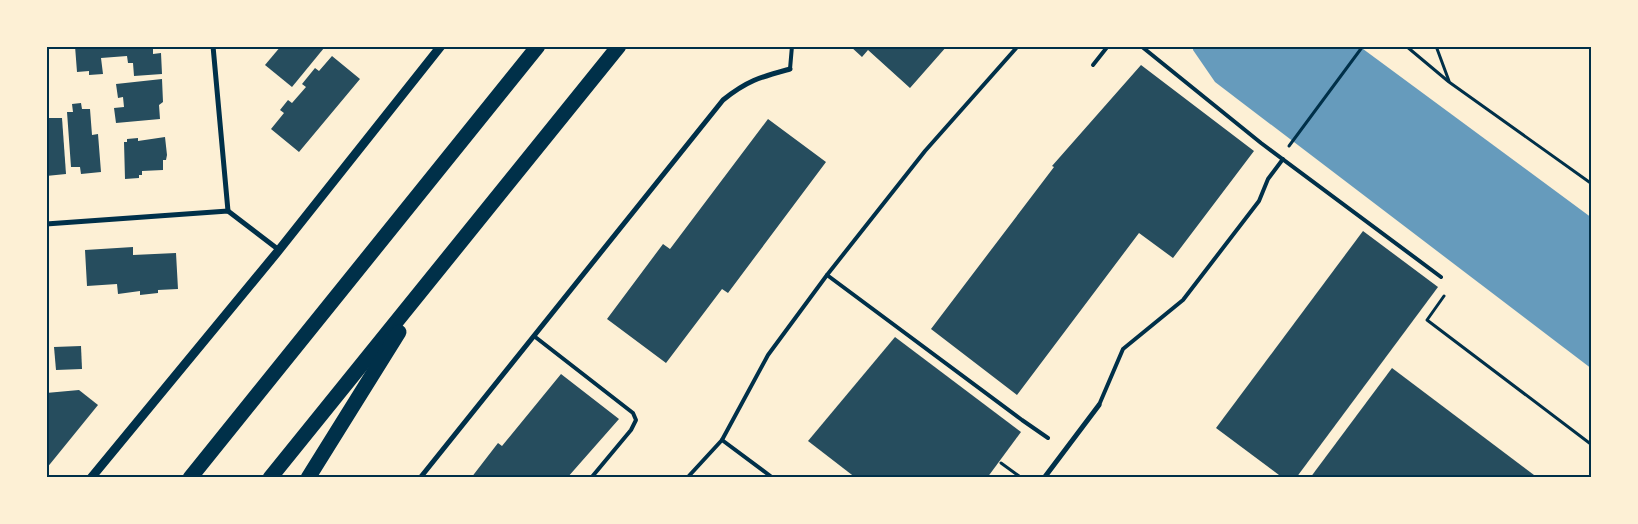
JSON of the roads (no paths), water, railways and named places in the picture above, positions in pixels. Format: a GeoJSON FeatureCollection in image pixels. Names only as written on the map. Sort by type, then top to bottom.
{"type":"FeatureCollection","features":[{"type":"Feature","properties":{"kind":"highway"},"geometry":{"type":"LineString","coordinates":[[190,478],[538,46]]}},
{"type":"Feature","properties":{"kind":"highway"},"geometry":{"type":"LineString","coordinates":[[270,478],[619,46]]}},
{"type":"Feature","properties":{"kind":"highway"},"geometry":{"type":"LineString","coordinates":[[308,478],[434,276]]}},
{"type":"Feature","properties":{"kind":"street"},"geometry":{"type":"LineString","coordinates":[[213,46],[228,211]]}},
{"type":"Feature","properties":{"kind":"street"},"geometry":{"type":"LineString","coordinates":[[90,478],[278,250],[441,46]]}},
{"type":"Feature","properties":{"kind":"street"},"geometry":{"type":"LineString","coordinates":[[420,478],[723,100],[741,85],[762,76],[790,69]]}},
{"type":"Feature","properties":{"kind":"street"},"geometry":{"type":"LineString","coordinates":[[46,224],[228,211],[278,250]]}},
{"type":"Feature","properties":{"kind":"street"},"geometry":{"type":"LineString","coordinates":[[1044,478],[1099,404]]}},
{"type":"Feature","properties":{"kind":"lane"},"geometry":{"type":"LineString","coordinates":[[790,69],[792,46]]}},
{"type":"Feature","properties":{"kind":"lane"},"geometry":{"type":"LineString","coordinates":[[686,478],[722,440],[768,355],[827,275],[925,151],[1018,46]]}},
{"type":"Feature","properties":{"kind":"lane"},"geometry":{"type":"LineString","coordinates":[[1093,64],[1108,46]]}},
{"type":"Feature","properties":{"kind":"lane"},"geometry":{"type":"LineString","coordinates":[[1141,46],[1283,159],[1441,277]]}},
{"type":"Feature","properties":{"kind":"lane"},"geometry":{"type":"LineString","coordinates":[[1099,404],[1125,347],[1183,300],[1259,201],[1268,179],[1283,159]]}},
{"type":"Feature","properties":{"kind":"lane"},"geometry":{"type":"LineString","coordinates":[[827,275],[1048,438]]}},
{"type":"Feature","properties":{"kind":"lane"},"geometry":{"type":"LineString","coordinates":[[534,336],[633,412],[636,420],[632,430],[591,478]]}},
{"type":"Feature","properties":{"kind":"lane"},"geometry":{"type":"LineString","coordinates":[[722,440],[773,478]]}},
{"type":"Feature","properties":{"kind":"water"},"geometry":{"type":"Polygon","coordinates":[[[1193,46],[1359,46],[1592,218],[1592,369],[1215,82],[1193,50],[1193,46]]]}}]}
